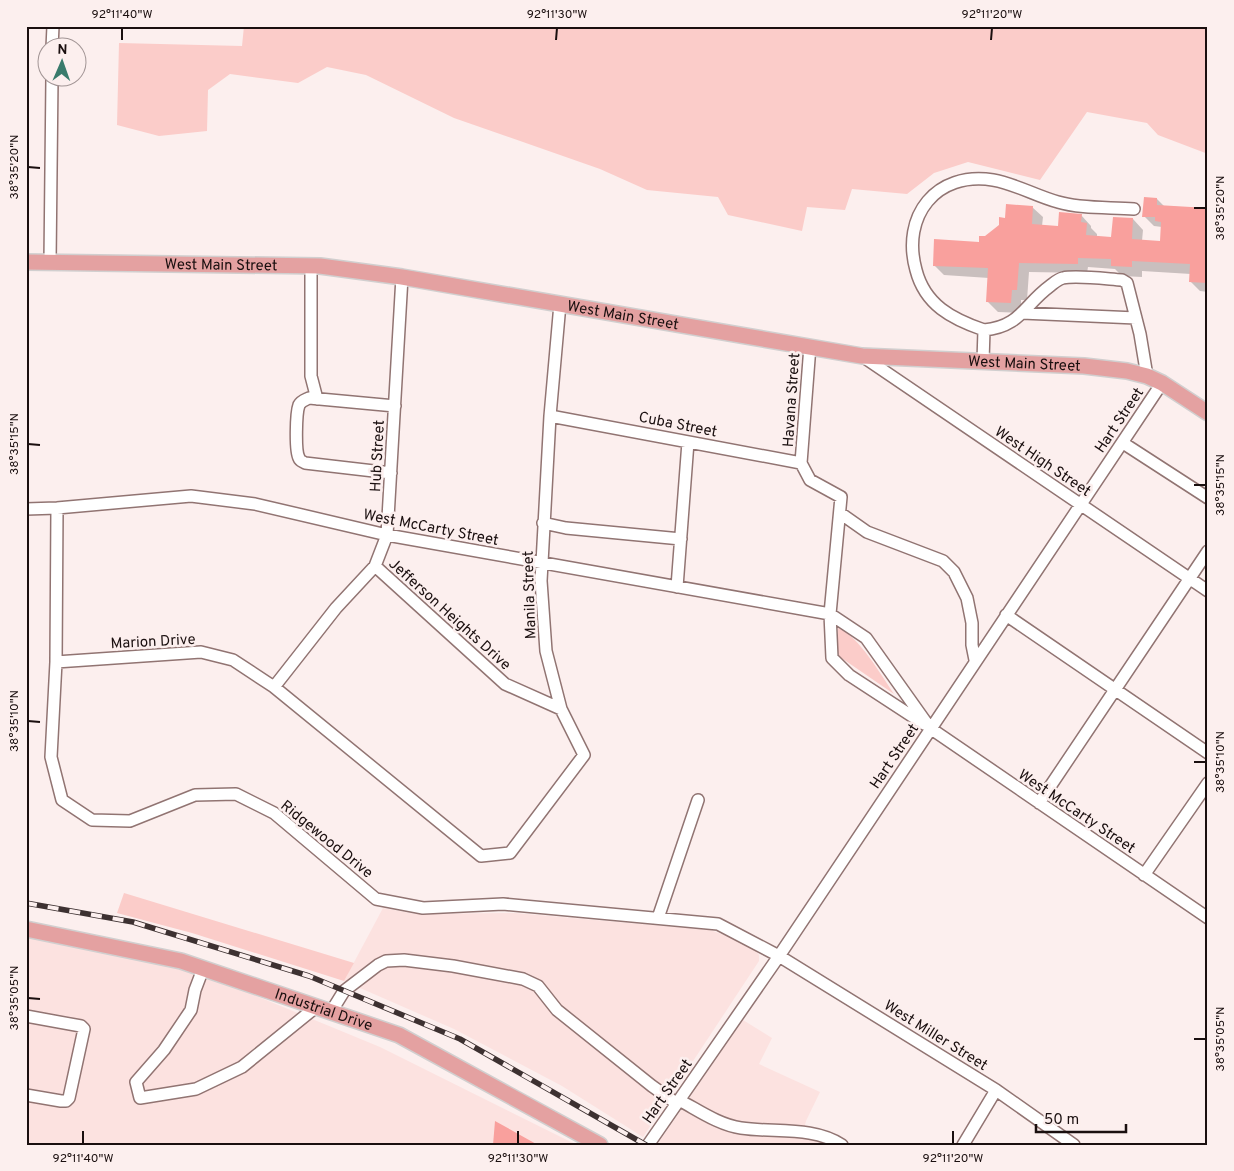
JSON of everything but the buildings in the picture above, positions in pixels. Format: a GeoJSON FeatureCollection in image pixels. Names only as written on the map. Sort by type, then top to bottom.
{"type":"FeatureCollection","features":[{"type":"Feature","properties":{"kind":"main road","name":"West Main Street"},"geometry":{"type":"LineString","coordinates":[[26,262],[311,266],[402,277],[862,356],[1107,368],[1147,376],[1162,383],[1208,413]]}},
{"type":"Feature","properties":{"kind":"main road","name":"Industrial Drive"},"geometry":{"type":"LineString","coordinates":[[26,929],[181,961],[399,1035],[600,1145]]}},
{"type":"Feature","properties":{"kind":"street"},"geometry":{"type":"LineString","coordinates":[[50,262],[52,88]]}},
{"type":"Feature","properties":{"kind":"street"},"geometry":{"type":"LineString","coordinates":[[1134,208],[1059,202],[1018,186],[993,180],[957,182],[932,196],[915,221],[911,248],[916,272],[928,296],[935,304],[950,316],[984,330],[998,328],[1014,321],[1044,290],[1060,279],[1069,277],[1125,281],[1136,318],[1147,376]]}},
{"type":"Feature","properties":{"kind":"street"},"geometry":{"type":"LineString","coordinates":[[311,266],[311,376],[318,399]]}},
{"type":"Feature","properties":{"kind":"street","name":"Hub Street"},"geometry":{"type":"LineString","coordinates":[[274,687],[336,608],[375,566],[387,535],[402,277]]}},
{"type":"Feature","properties":{"kind":"street","name":"Manila Street"},"geometry":{"type":"LineString","coordinates":[[510,853],[584,755],[561,710],[546,651],[541,563],[550,416],[560,304]]}},
{"type":"Feature","properties":{"kind":"street"},"geometry":{"type":"LineString","coordinates":[[1022,314],[1136,318]]}},
{"type":"Feature","properties":{"kind":"street"},"geometry":{"type":"LineString","coordinates":[[984,330],[984,361]]}},
{"type":"Feature","properties":{"kind":"street","name":"Havana Street"},"geometry":{"type":"LineString","coordinates":[[810,346],[801,462],[810,480],[841,498],[830,614]]}},
{"type":"Feature","properties":{"kind":"street","name":"West High Street"},"geometry":{"type":"LineString","coordinates":[[862,356],[1208,591]]}},
{"type":"Feature","properties":{"kind":"street","name":"Hart Street"},"geometry":{"type":"LineString","coordinates":[[648,1145],[779,956],[975,660],[1162,383]]}},
{"type":"Feature","properties":{"kind":"street"},"geometry":{"type":"LineString","coordinates":[[391,473],[305,463],[301,460],[297,450],[299,406],[302,401],[309,398],[395,406]]}},
{"type":"Feature","properties":{"kind":"street","name":"Cuba Street"},"geometry":{"type":"LineString","coordinates":[[550,416],[801,462]]}},
{"type":"Feature","properties":{"kind":"street"},"geometry":{"type":"LineString","coordinates":[[677,587],[688,442]]}},
{"type":"Feature","properties":{"kind":"street"},"geometry":{"type":"LineString","coordinates":[[1123,443],[1208,498]]}},
{"type":"Feature","properties":{"kind":"street","name":"West McCarty Street"},"geometry":{"type":"LineString","coordinates":[[26,509],[191,496],[255,504],[387,535],[830,614],[866,638],[930,728]]}},
{"type":"Feature","properties":{"kind":"street","name":"Ridgewood Drive"},"geometry":{"type":"LineString","coordinates":[[57,508],[56,662],[51,757],[62,800],[92,820],[130,821],[195,795],[236,794],[274,813],[376,899],[423,908],[504,904],[718,924],[779,956]]}},
{"type":"Feature","properties":{"kind":"street"},"geometry":{"type":"LineString","coordinates":[[840,513],[867,532],[942,561],[954,572],[967,598],[972,623],[972,645],[975,660]]}},
{"type":"Feature","properties":{"kind":"street"},"geometry":{"type":"LineString","coordinates":[[543,523],[566,528],[681,539]]}},
{"type":"Feature","properties":{"kind":"street"},"geometry":{"type":"LineString","coordinates":[[1039,802],[1208,551]]}},
{"type":"Feature","properties":{"kind":"street","name":"Jefferson Heights Drive"},"geometry":{"type":"LineString","coordinates":[[375,566],[505,684],[561,710]]}},
{"type":"Feature","properties":{"kind":"street","name":"West McCarty Street"},"geometry":{"type":"LineString","coordinates":[[830,614],[832,658],[849,676],[930,728],[1208,918]]}},
{"type":"Feature","properties":{"kind":"street"},"geometry":{"type":"LineString","coordinates":[[1006,615],[1208,753]]}},
{"type":"Feature","properties":{"kind":"street","name":"Marion Drive"},"geometry":{"type":"LineString","coordinates":[[56,662],[201,652],[233,660],[274,687],[481,856],[510,853]]}},
{"type":"Feature","properties":{"kind":"street"},"geometry":{"type":"LineString","coordinates":[[1144,875],[1208,783]]}},
{"type":"Feature","properties":{"kind":"street"},"geometry":{"type":"LineString","coordinates":[[658,918],[698,800]]}},
{"type":"Feature","properties":{"kind":"street","name":"West Miller Street"},"geometry":{"type":"LineString","coordinates":[[779,956],[996,1090],[1074,1145]]}},
{"type":"Feature","properties":{"kind":"street"},"geometry":{"type":"LineString","coordinates":[[331,1012],[344,991],[386,961],[404,960],[453,966],[523,979],[538,986],[557,1010],[652,1086],[677,1102],[740,1128],[817,1134],[832,1138],[842,1145]]}},
{"type":"Feature","properties":{"kind":"street"},"geometry":{"type":"LineString","coordinates":[[203,969],[195,990],[191,1010],[164,1050],[136,1082],[140,1098],[196,1089],[242,1066],[316,1007]]}},
{"type":"Feature","properties":{"kind":"street"},"geometry":{"type":"LineString","coordinates":[[26,1016],[81,1026],[84,1030],[66,1101],[26,1095]]}},
{"type":"Feature","properties":{"kind":"street"},"geometry":{"type":"LineString","coordinates":[[963,1145],[996,1090]]}},
{"type":"Feature","properties":{"kind":"shaded area"},"geometry":{"type":"Polygon","coordinates":[[[244,26],[1208,26],[1208,154],[1158,135],[1147,123],[1087,112],[1040,180],[968,162],[934,173],[907,194],[852,189],[845,210],[807,207],[802,231],[728,215],[718,197],[647,190],[600,169],[454,118],[366,75],[327,67],[298,83],[230,74],[208,90],[207,131],[159,136],[117,125],[119,43],[242,46],[244,26]]]}},
{"type":"Feature","properties":{"kind":"shaded area"},"geometry":{"type":"Polygon","coordinates":[[[838,628],[846,632],[862,647],[894,694],[840,657],[837,651],[838,628]]]}},
{"type":"Feature","properties":{"kind":"shaded area"},"geometry":{"type":"Polygon","coordinates":[[[124,893],[354,963],[344,981],[192,933],[117,913],[124,893]]]}},
{"type":"Feature","properties":{"kind":"shaded area"},"geometry":{"type":"Polygon","coordinates":[[[383,908],[416,914],[515,913],[710,930],[733,938],[755,950],[759,955],[759,961],[643,1137],[562,1086],[454,1029],[344,981],[383,908]]]}},
{"type":"Feature","properties":{"kind":"shaded area"},"geometry":{"type":"Polygon","coordinates":[[[26,935],[114,952],[203,974],[380,1047],[577,1145],[26,1145],[26,935]]]}},
{"type":"Feature","properties":{"kind":"shaded area"},"geometry":{"type":"Polygon","coordinates":[[[743,1020],[772,1038],[759,1064],[820,1092],[806,1121],[802,1137],[818,1140],[830,1145],[663,1145],[659,1142],[743,1020]]]}},
{"type":"Feature","properties":{"kind":"railway"},"geometry":{"type":"LineString","coordinates":[[26,903],[133,922],[309,976],[460,1039],[646,1145]]}}]}
